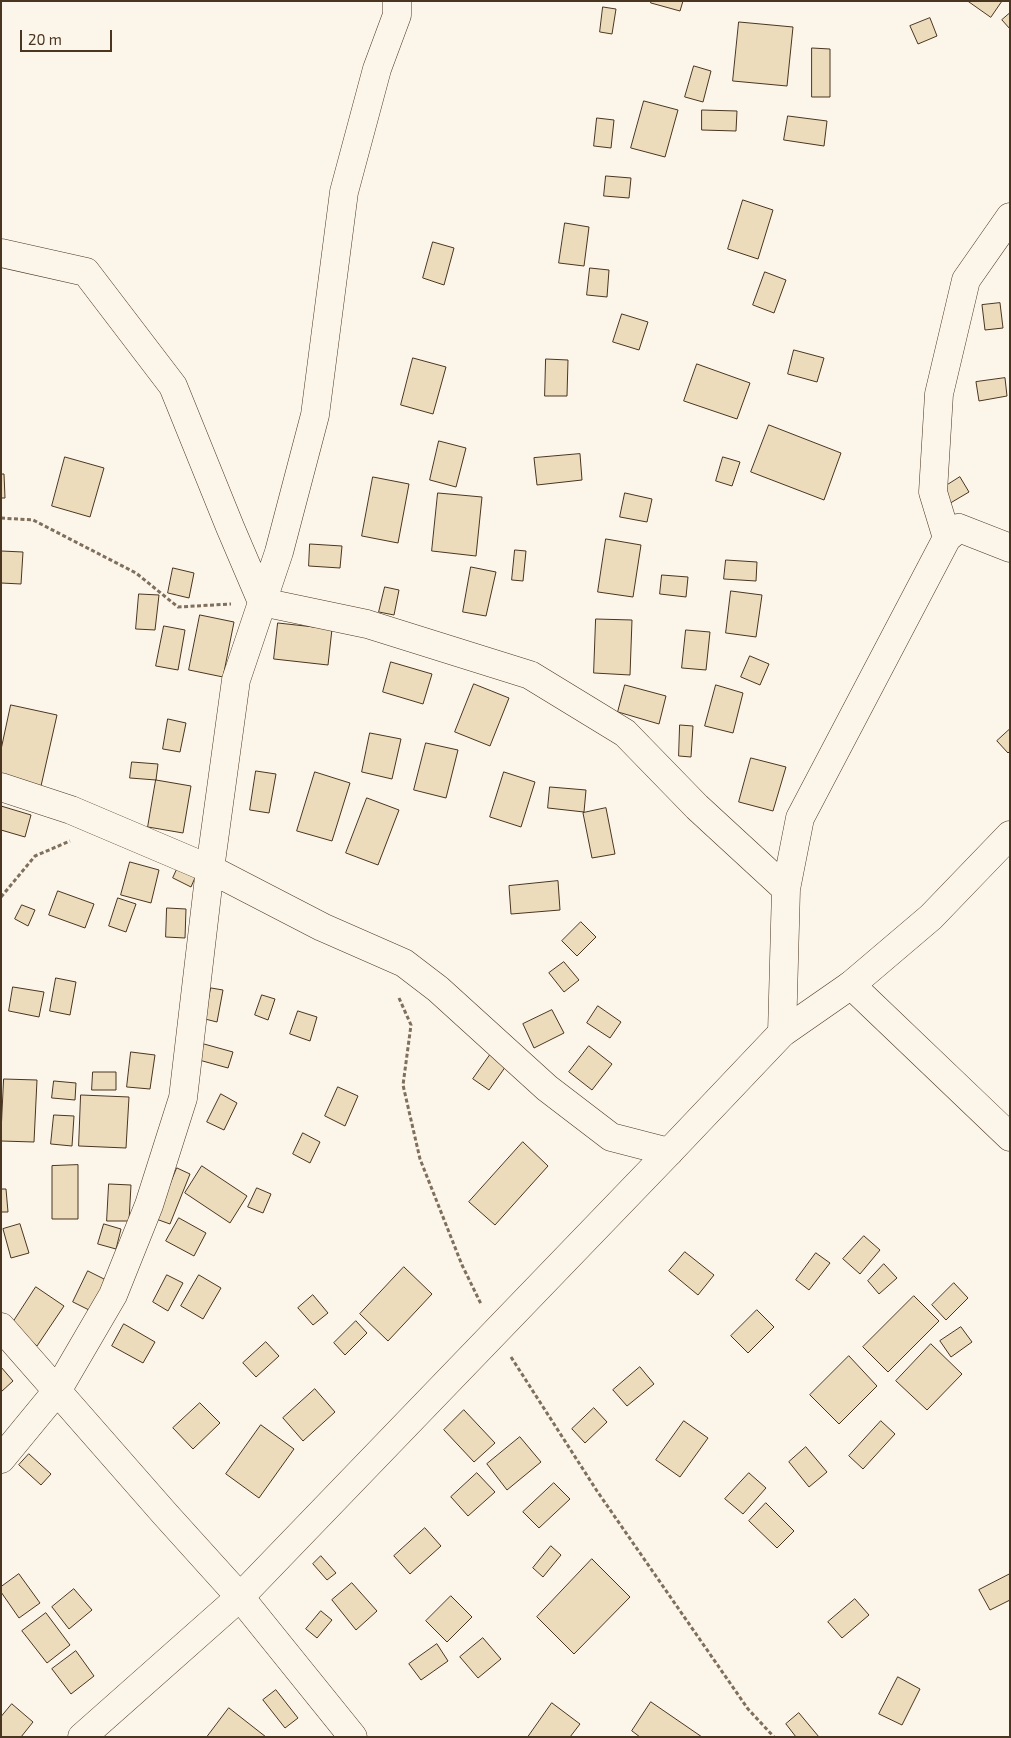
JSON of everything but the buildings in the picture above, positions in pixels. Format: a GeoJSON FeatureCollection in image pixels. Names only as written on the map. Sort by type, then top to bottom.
{"type":"FeatureCollection","features":[{"type":"Feature","properties":{"kind":"street"},"geometry":{"type":"LineString","coordinates":[[1,1458],[57,1390],[113,1295],[149,1205],[183,1098],[210,869],[236,680],[279,552],[315,415],[344,192],[377,69],[397,15],[398,1]]}},
{"type":"Feature","properties":{"kind":"street"},"geometry":{"type":"LineString","coordinates":[[947,538],[934,492],[940,394],[966,280],[1010,216]]}},
{"type":"Feature","properties":{"kind":"street"},"geometry":{"type":"LineString","coordinates":[[1,253],[86,272],[173,386],[226,519],[262,602]]}},
{"type":"Feature","properties":{"kind":"street"},"geometry":{"type":"LineString","coordinates":[[782,1033],[786,889],[800,818],[947,538],[959,528],[1010,548]]}},
{"type":"Feature","properties":{"kind":"street"},"geometry":{"type":"LineString","coordinates":[[262,602],[367,624],[530,675],[625,733],[697,807],[786,889]]}},
{"type":"Feature","properties":{"kind":"street"},"geometry":{"type":"LineString","coordinates":[[1,788],[71,810],[210,869],[322,927],[404,963],[438,989],[547,1088],[612,1137],[669,1152]]}},
{"type":"Feature","properties":{"kind":"street"},"geometry":{"type":"LineString","coordinates":[[82,1737],[240,1597],[782,1033],[851,985],[931,917],[1010,835]]}},
{"type":"Feature","properties":{"kind":"street"},"geometry":{"type":"LineString","coordinates":[[851,985],[1010,1137]]}},
{"type":"Feature","properties":{"kind":"street"},"geometry":{"type":"LineString","coordinates":[[1,1327],[240,1597],[353,1737]]}},
{"type":"Feature","properties":{"kind":"path"},"geometry":{"type":"LineString","coordinates":[[1,518],[33,520],[136,573],[178,607],[262,602]]}},
{"type":"Feature","properties":{"kind":"path"},"geometry":{"type":"LineString","coordinates":[[1,897],[35,856],[107,826]]}},
{"type":"Feature","properties":{"kind":"path"},"geometry":{"type":"LineString","coordinates":[[396,992],[411,1025],[403,1085],[420,1159],[462,1265],[495,1332],[597,1491],[748,1709],[774,1737]]}}]}
